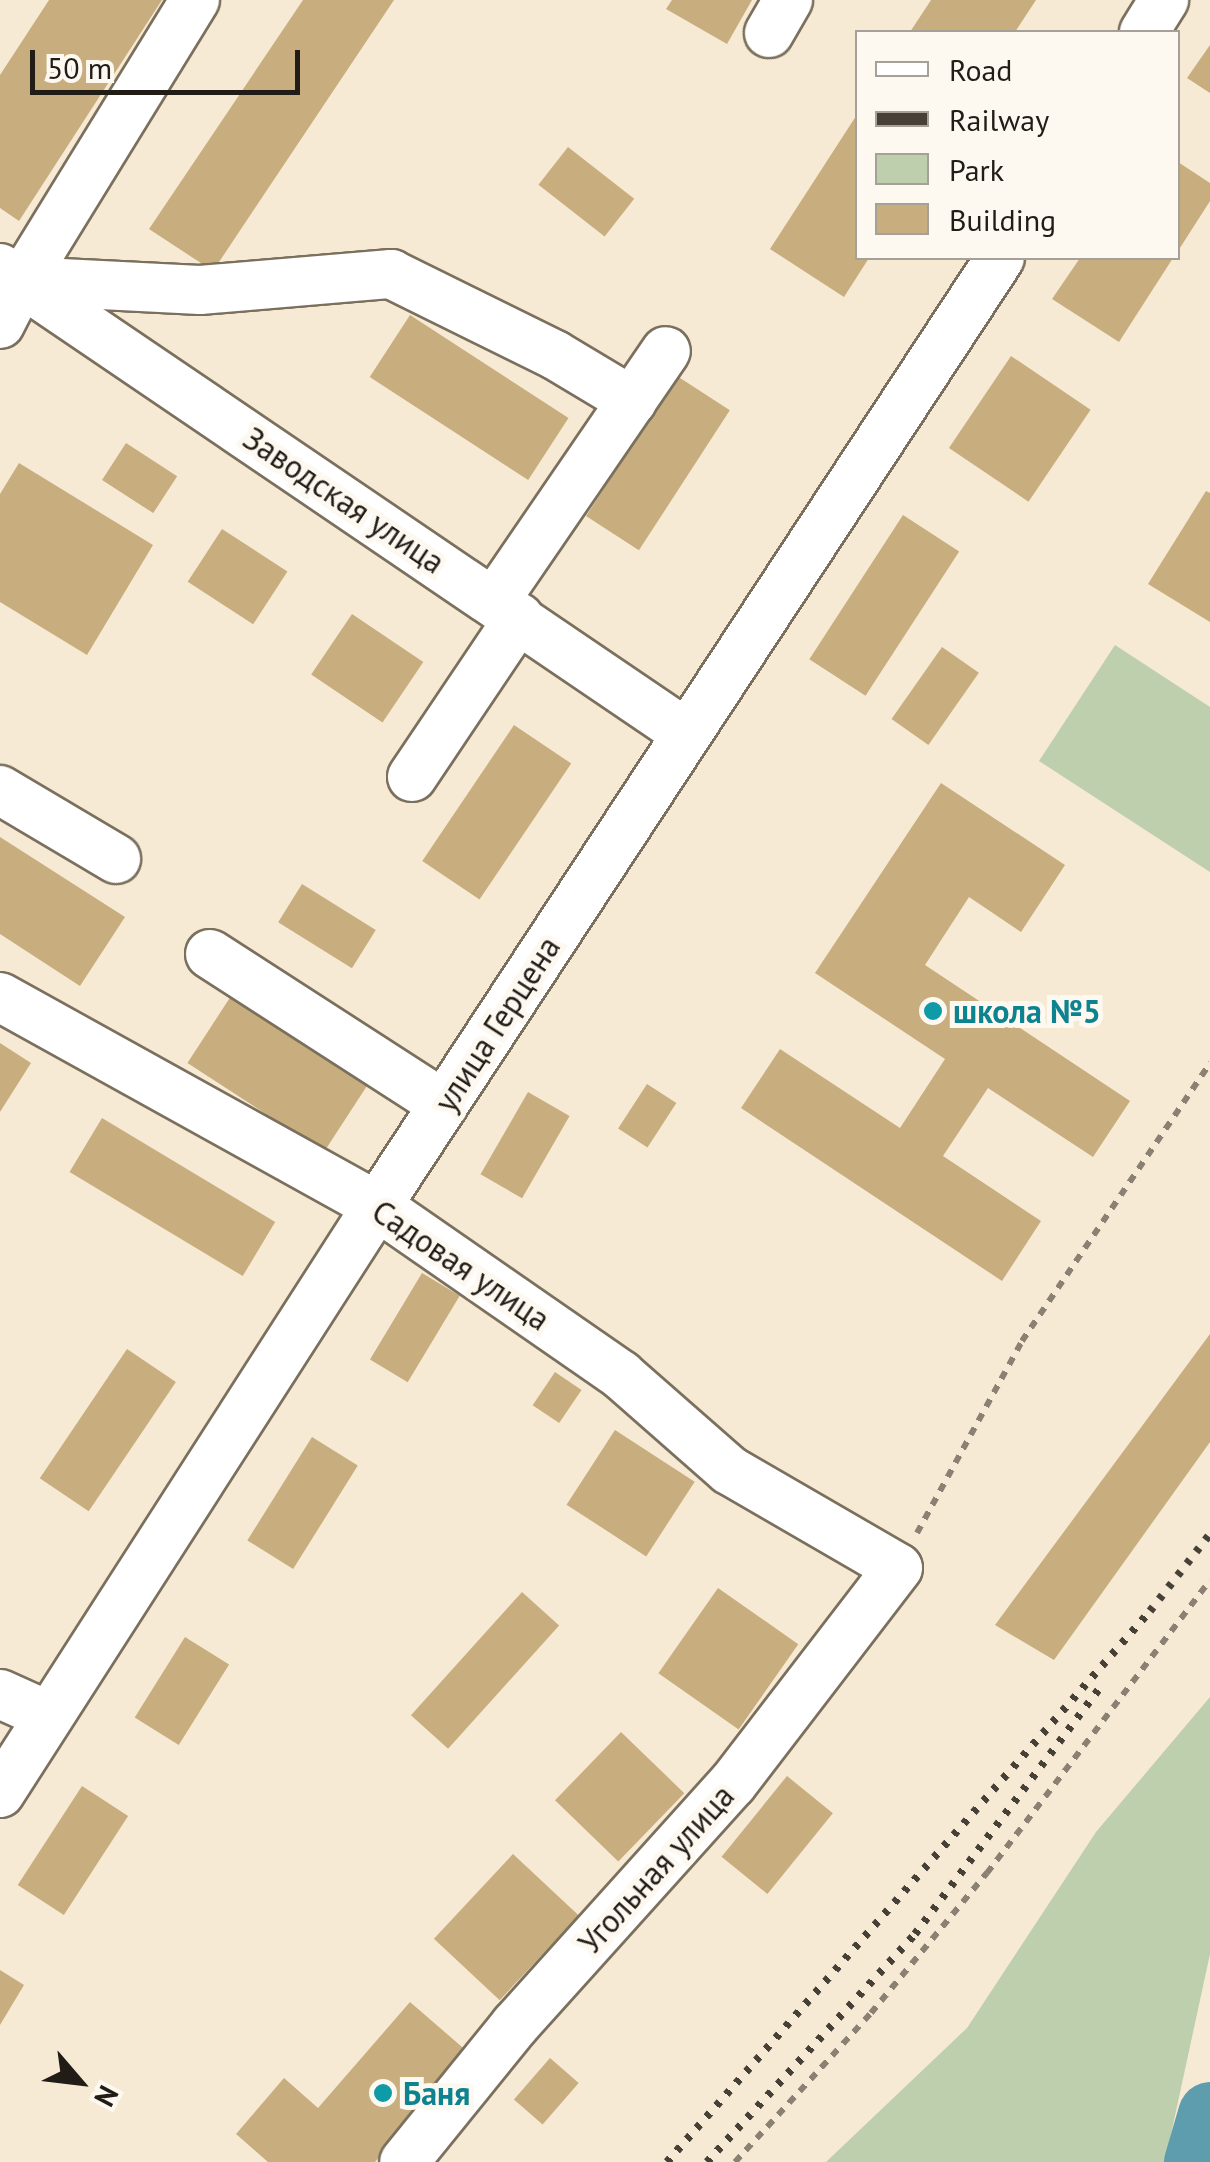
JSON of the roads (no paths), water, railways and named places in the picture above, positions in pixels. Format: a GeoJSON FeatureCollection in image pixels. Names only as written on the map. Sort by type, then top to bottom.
{"type":"FeatureCollection","features":[{"type":"Feature","properties":{"kind":"street"},"geometry":{"type":"LineString","coordinates":[[0,324],[11,274],[196,0]]}},
{"type":"Feature","properties":{"kind":"street"},"geometry":{"type":"LineString","coordinates":[[1145,30],[1164,0]]}},
{"type":"Feature","properties":{"kind":"street","name":"улица Герцена"},"geometry":{"type":"LineString","coordinates":[[0,1793],[377,1206],[999,260]]}},
{"type":"Feature","properties":{"kind":"street"},"geometry":{"type":"LineString","coordinates":[[11,274],[200,290],[391,274],[555,355],[632,401]]}},
{"type":"Feature","properties":{"kind":"street","name":"Заводская улица"},"geometry":{"type":"LineString","coordinates":[[11,274],[687,734]]}},
{"type":"Feature","properties":{"kind":"street"},"geometry":{"type":"LineString","coordinates":[[412,777],[506,610],[666,351]]}},
{"type":"Feature","properties":{"kind":"street"},"geometry":{"type":"LineString","coordinates":[[0,790],[116,859]]}},
{"type":"Feature","properties":{"kind":"street"},"geometry":{"type":"LineString","coordinates":[[210,954],[444,1105]]}},
{"type":"Feature","properties":{"kind":"street","name":"Садовая улица"},"geometry":{"type":"LineString","coordinates":[[0,997],[377,1206],[620,1375],[729,1470],[898,1568]]}},
{"type":"Feature","properties":{"kind":"street","name":"Угольная улица"},"geometry":{"type":"LineString","coordinates":[[404,2162],[515,2025],[732,1784],[898,1568]]}},
{"type":"Feature","properties":{"kind":"street"},"geometry":{"type":"LineString","coordinates":[[0,1694],[47,1715]]}},
{"type":"Feature","properties":{"kind":"waterway"},"geometry":{"type":"LineString","coordinates":[[1196,2162],[1210,2114]]}},
{"type":"Feature","properties":{"kind":"railway"},"geometry":{"type":"LineString","coordinates":[[667,2162],[1150,1611],[1210,1534]]}},
{"type":"Feature","properties":{"kind":"railway"},"geometry":{"type":"LineString","coordinates":[[707,2162],[915,1934],[1102,1685]]}},
{"type":"Feature","properties":{"kind":"place","name":"школа №5"},"geometry":{"type":"Point","coordinates":[933,1011]}},
{"type":"Feature","properties":{"kind":"place","name":"Баня"},"geometry":{"type":"Point","coordinates":[383,2093]}}]}
